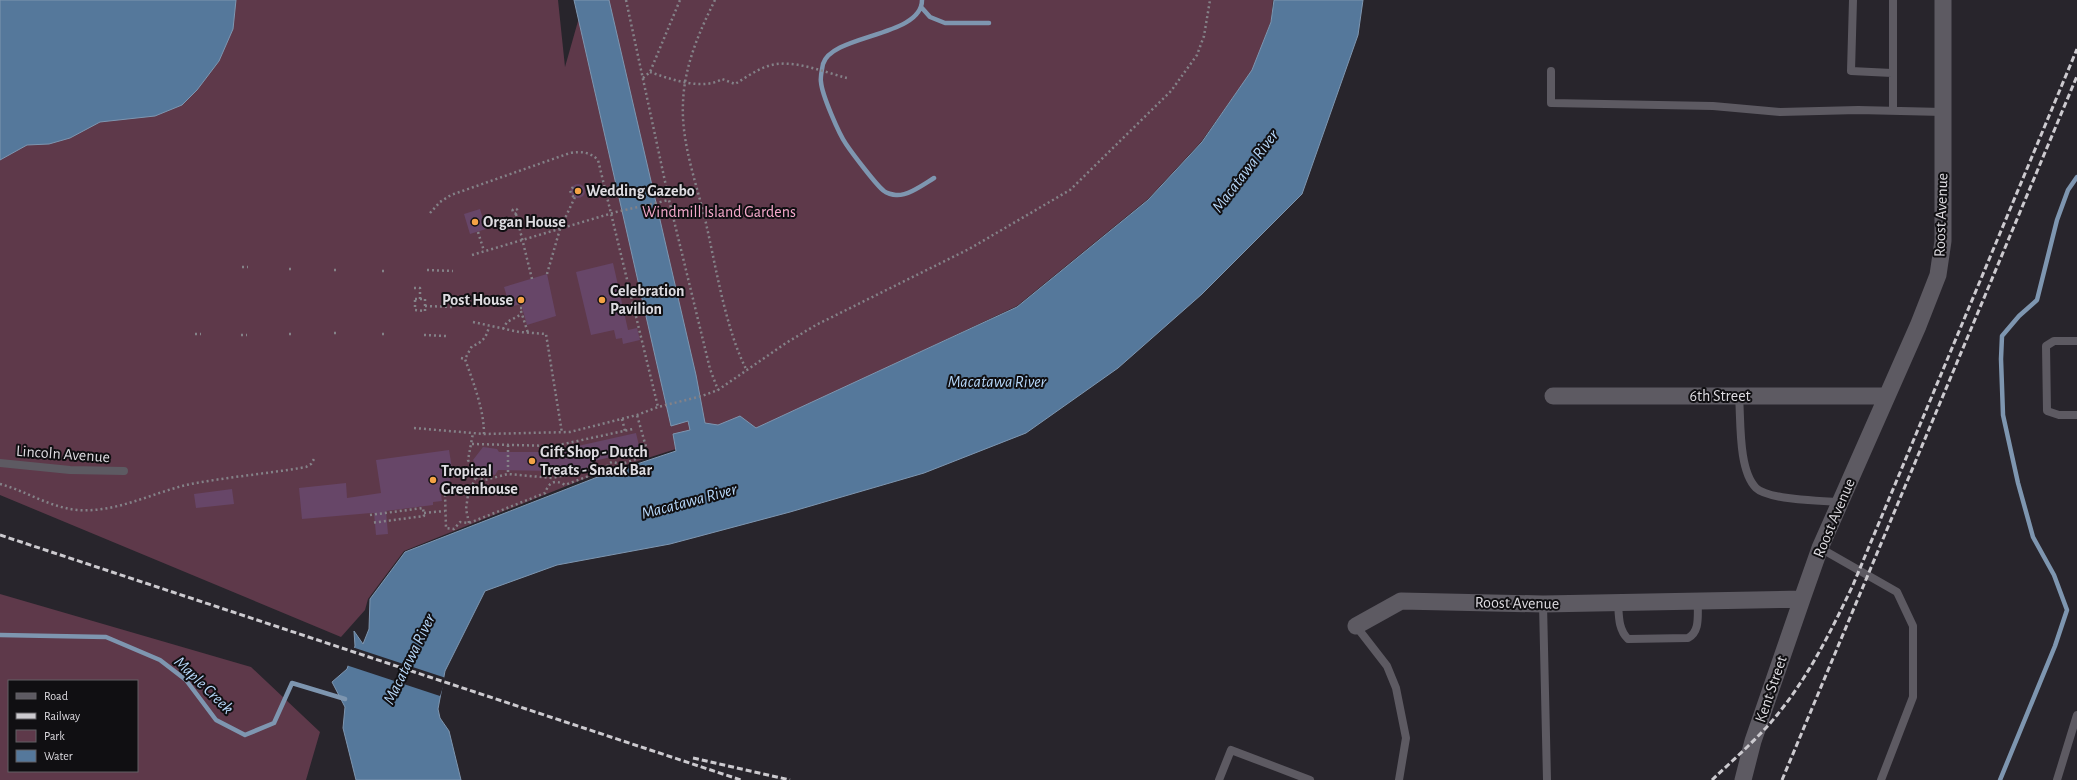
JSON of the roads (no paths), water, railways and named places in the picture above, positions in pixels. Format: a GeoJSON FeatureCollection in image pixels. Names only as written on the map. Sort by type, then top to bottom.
{"type":"FeatureCollection","features":[{"type":"Feature","properties":{"kind":"street","name":"Roost Avenue"},"geometry":{"type":"LineString","coordinates":[[1356,626],[1401,601],[1543,604],[1802,599],[1820,548],[1918,326],[1938,275],[1943,241],[1943,0]]}},
{"type":"Feature","properties":{"kind":"street","name":"6th Street"},"geometry":{"type":"LineString","coordinates":[[1553,396],[1887,396]]}},
{"type":"Feature","properties":{"kind":"street","name":"Kent Street"},"geometry":{"type":"LineString","coordinates":[[1743,780],[1753,741],[1802,599]]}},
{"type":"Feature","properties":{"kind":"lane"},"geometry":{"type":"LineString","coordinates":[[1853,0],[1851,71],[1892,73]]}},
{"type":"Feature","properties":{"kind":"lane"},"geometry":{"type":"LineString","coordinates":[[1893,0],[1893,110]]}},
{"type":"Feature","properties":{"kind":"lane"},"geometry":{"type":"LineString","coordinates":[[1551,71],[1551,103],[1713,106],[1780,112],[1893,110],[1943,112]]}},
{"type":"Feature","properties":{"kind":"lane"},"geometry":{"type":"LineString","coordinates":[[2077,341],[2054,341],[2046,346],[2047,411],[2059,415],[2077,415]]}},
{"type":"Feature","properties":{"kind":"lane"},"geometry":{"type":"LineString","coordinates":[[1739,396],[1744,458],[1749,475],[1757,488],[1774,496],[1840,502]]}},
{"type":"Feature","properties":{"kind":"lane","name":"Lincoln Avenue"},"geometry":{"type":"LineString","coordinates":[[0,463],[70,470],[124,471]]}},
{"type":"Feature","properties":{"kind":"lane"},"geometry":{"type":"LineString","coordinates":[[1820,548],[1897,592],[1913,626],[1913,697],[1881,780]]}},
{"type":"Feature","properties":{"kind":"lane"},"geometry":{"type":"LineString","coordinates":[[1618,602],[1619,624],[1622,633],[1628,639],[1688,638],[1694,635],[1696,630],[1698,601]]}},
{"type":"Feature","properties":{"kind":"lane"},"geometry":{"type":"LineString","coordinates":[[1543,604],[1547,780]]}},
{"type":"Feature","properties":{"kind":"lane"},"geometry":{"type":"LineString","coordinates":[[1356,626],[1387,666],[1396,688],[1406,738],[1399,780]]}},
{"type":"Feature","properties":{"kind":"lane"},"geometry":{"type":"LineString","coordinates":[[2057,780],[2077,715]]}},
{"type":"Feature","properties":{"kind":"lane"},"geometry":{"type":"LineString","coordinates":[[1219,780],[1231,750],[1310,780]]}},
{"type":"Feature","properties":{"kind":"water"},"geometry":{"type":"Polygon","coordinates":[[[0,0],[236,0],[233,29],[219,61],[197,90],[182,105],[155,116],[100,122],[70,138],[49,144],[27,145],[0,160],[0,0]]]}},
{"type":"Feature","properties":{"kind":"water","name":"Macatawa River"},"geometry":{"type":"Polygon","coordinates":[[[574,0],[609,0],[696,375],[705,423],[718,425],[740,416],[756,428],[1017,307],[1148,200],[1202,142],[1252,70],[1271,22],[1274,0],[1363,0],[1358,35],[1302,194],[1202,294],[1118,368],[1026,433],[924,473],[790,512],[670,544],[557,565],[485,591],[445,671],[438,709],[440,718],[449,731],[461,780],[356,780],[343,728],[345,707],[332,682],[347,669],[355,646],[354,631],[363,644],[369,629],[370,599],[405,552],[595,478],[676,451],[673,434],[690,430],[688,421],[671,426],[574,0]]]}},
{"type":"Feature","properties":{"kind":"waterway"},"geometry":{"type":"LineString","coordinates":[[922,0],[918,12],[908,21],[893,29],[858,40],[830,54],[823,64],[821,80],[828,105],[843,139],[876,183],[884,191],[895,195],[906,194],[934,178]]}},
{"type":"Feature","properties":{"kind":"waterway"},"geometry":{"type":"LineString","coordinates":[[922,8],[930,17],[945,23],[989,23]]}},
{"type":"Feature","properties":{"kind":"waterway"},"geometry":{"type":"LineString","coordinates":[[2000,780],[2055,646],[2067,610],[2054,575],[2033,537],[2018,483],[2003,415],[2001,359],[2002,336],[2019,316],[2037,300],[2057,220],[2068,190],[2077,177]]}},
{"type":"Feature","properties":{"kind":"waterway","name":"Maple Creek"},"geometry":{"type":"LineString","coordinates":[[0,635],[106,637],[160,660],[186,680],[216,720],[245,735],[274,723],[292,683],[345,699]]}},
{"type":"Feature","properties":{"kind":"railway"},"geometry":{"type":"LineString","coordinates":[[1712,780],[1756,738],[1792,696],[1820,650],[1837,618],[1853,585],[2077,49]]}},
{"type":"Feature","properties":{"kind":"railway"},"geometry":{"type":"LineString","coordinates":[[1782,780],[2077,76]]}},
{"type":"Feature","properties":{"kind":"railway"},"geometry":{"type":"LineString","coordinates":[[0,535],[741,780]]}},
{"type":"Feature","properties":{"kind":"railway"},"geometry":{"type":"LineString","coordinates":[[693,758],[790,780]]}},
{"type":"Feature","properties":{"kind":"place","name":"Wedding Gazebo"},"geometry":{"type":"Point","coordinates":[578,191]}},
{"type":"Feature","properties":{"kind":"place","name":"Organ House"},"geometry":{"type":"Point","coordinates":[475,222]}},
{"type":"Feature","properties":{"kind":"place","name":"Post House"},"geometry":{"type":"Point","coordinates":[521,300]}},
{"type":"Feature","properties":{"kind":"place","name":"Celebration Pavilion"},"geometry":{"type":"Point","coordinates":[602,300]}},
{"type":"Feature","properties":{"kind":"place","name":"Gift Shop - Dutch Treats - Snack Bar"},"geometry":{"type":"Point","coordinates":[532,461]}},
{"type":"Feature","properties":{"kind":"place","name":"Tropical Greenhouse"},"geometry":{"type":"Point","coordinates":[433,480]}},
{"type":"Feature","properties":{"kind":"park label","name":"Windmill Island Gardens"},"geometry":{"type":"Point","coordinates":[719,212]}}]}
